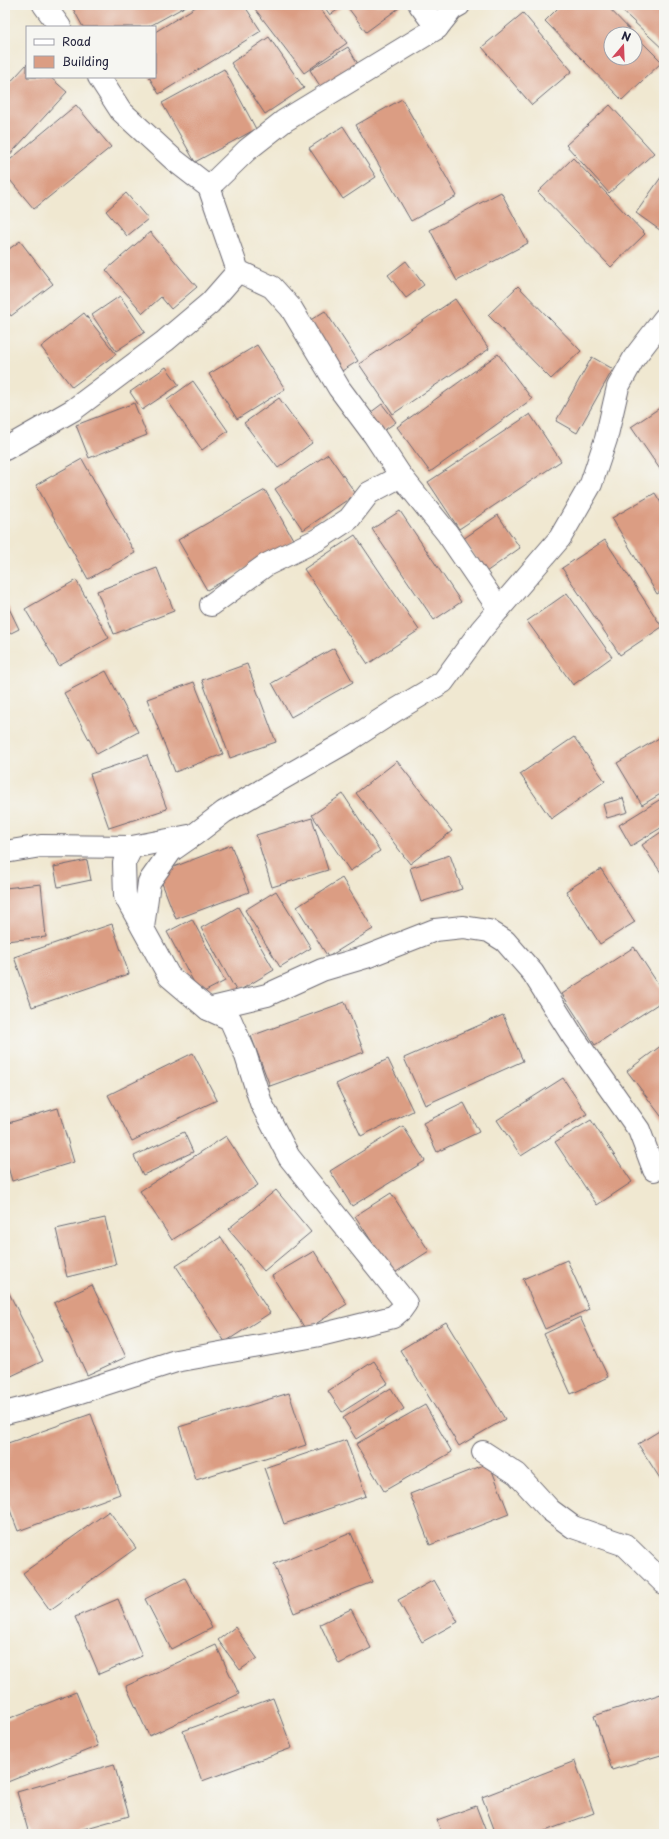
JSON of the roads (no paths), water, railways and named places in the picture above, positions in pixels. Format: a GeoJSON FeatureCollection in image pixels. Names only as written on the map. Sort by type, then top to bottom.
{"type":"FeatureCollection","features":[{"type":"Feature","properties":{"kind":"street"},"geometry":{"type":"LineString","coordinates":[[44,5],[59,26]]}},
{"type":"Feature","properties":{"kind":"street"},"geometry":{"type":"LineString","coordinates":[[420,5],[437,28]]}},
{"type":"Feature","properties":{"kind":"street"},"geometry":{"type":"LineString","coordinates":[[209,187],[247,150],[284,121],[437,28],[452,9],[459,5]]}},
{"type":"Feature","properties":{"kind":"street"},"geometry":{"type":"LineString","coordinates":[[99,78],[121,111],[173,159],[209,187],[238,271],[272,287],[291,308],[339,388],[374,435],[401,476],[447,533],[499,609]]}},
{"type":"Feature","properties":{"kind":"street"},"geometry":{"type":"LineString","coordinates":[[5,449],[73,410],[165,341],[210,303],[238,271]]}},
{"type":"Feature","properties":{"kind":"street"},"geometry":{"type":"LineString","coordinates":[[143,928],[149,882],[171,851],[224,812],[348,741],[443,682],[499,609],[560,538],[591,484],[606,439],[618,387],[634,358],[664,319]]}},
{"type":"Feature","properties":{"kind":"street"},"geometry":{"type":"LineString","coordinates":[[211,605],[266,565],[317,540],[349,519],[369,494],[401,476]]}},
{"type":"Feature","properties":{"kind":"street"},"geometry":{"type":"LineString","coordinates":[[5,852],[41,846],[132,847],[194,835]]}},
{"type":"Feature","properties":{"kind":"street"},"geometry":{"type":"LineString","coordinates":[[5,1413],[52,1401],[176,1361],[320,1335],[394,1317],[402,1310],[406,1303],[289,1157],[261,1103],[245,1053],[230,1019],[208,1009],[169,976],[125,896],[124,864],[132,847]]}},
{"type":"Feature","properties":{"kind":"street"},"geometry":{"type":"LineString","coordinates":[[208,1009],[267,995],[322,970],[366,957],[434,930],[463,927],[489,931],[505,941],[533,973],[572,1035],[639,1130],[654,1170]]}},
{"type":"Feature","properties":{"kind":"street"},"geometry":{"type":"LineString","coordinates":[[483,1452],[517,1474],[550,1510],[572,1527],[624,1545],[664,1583]]}}]}
